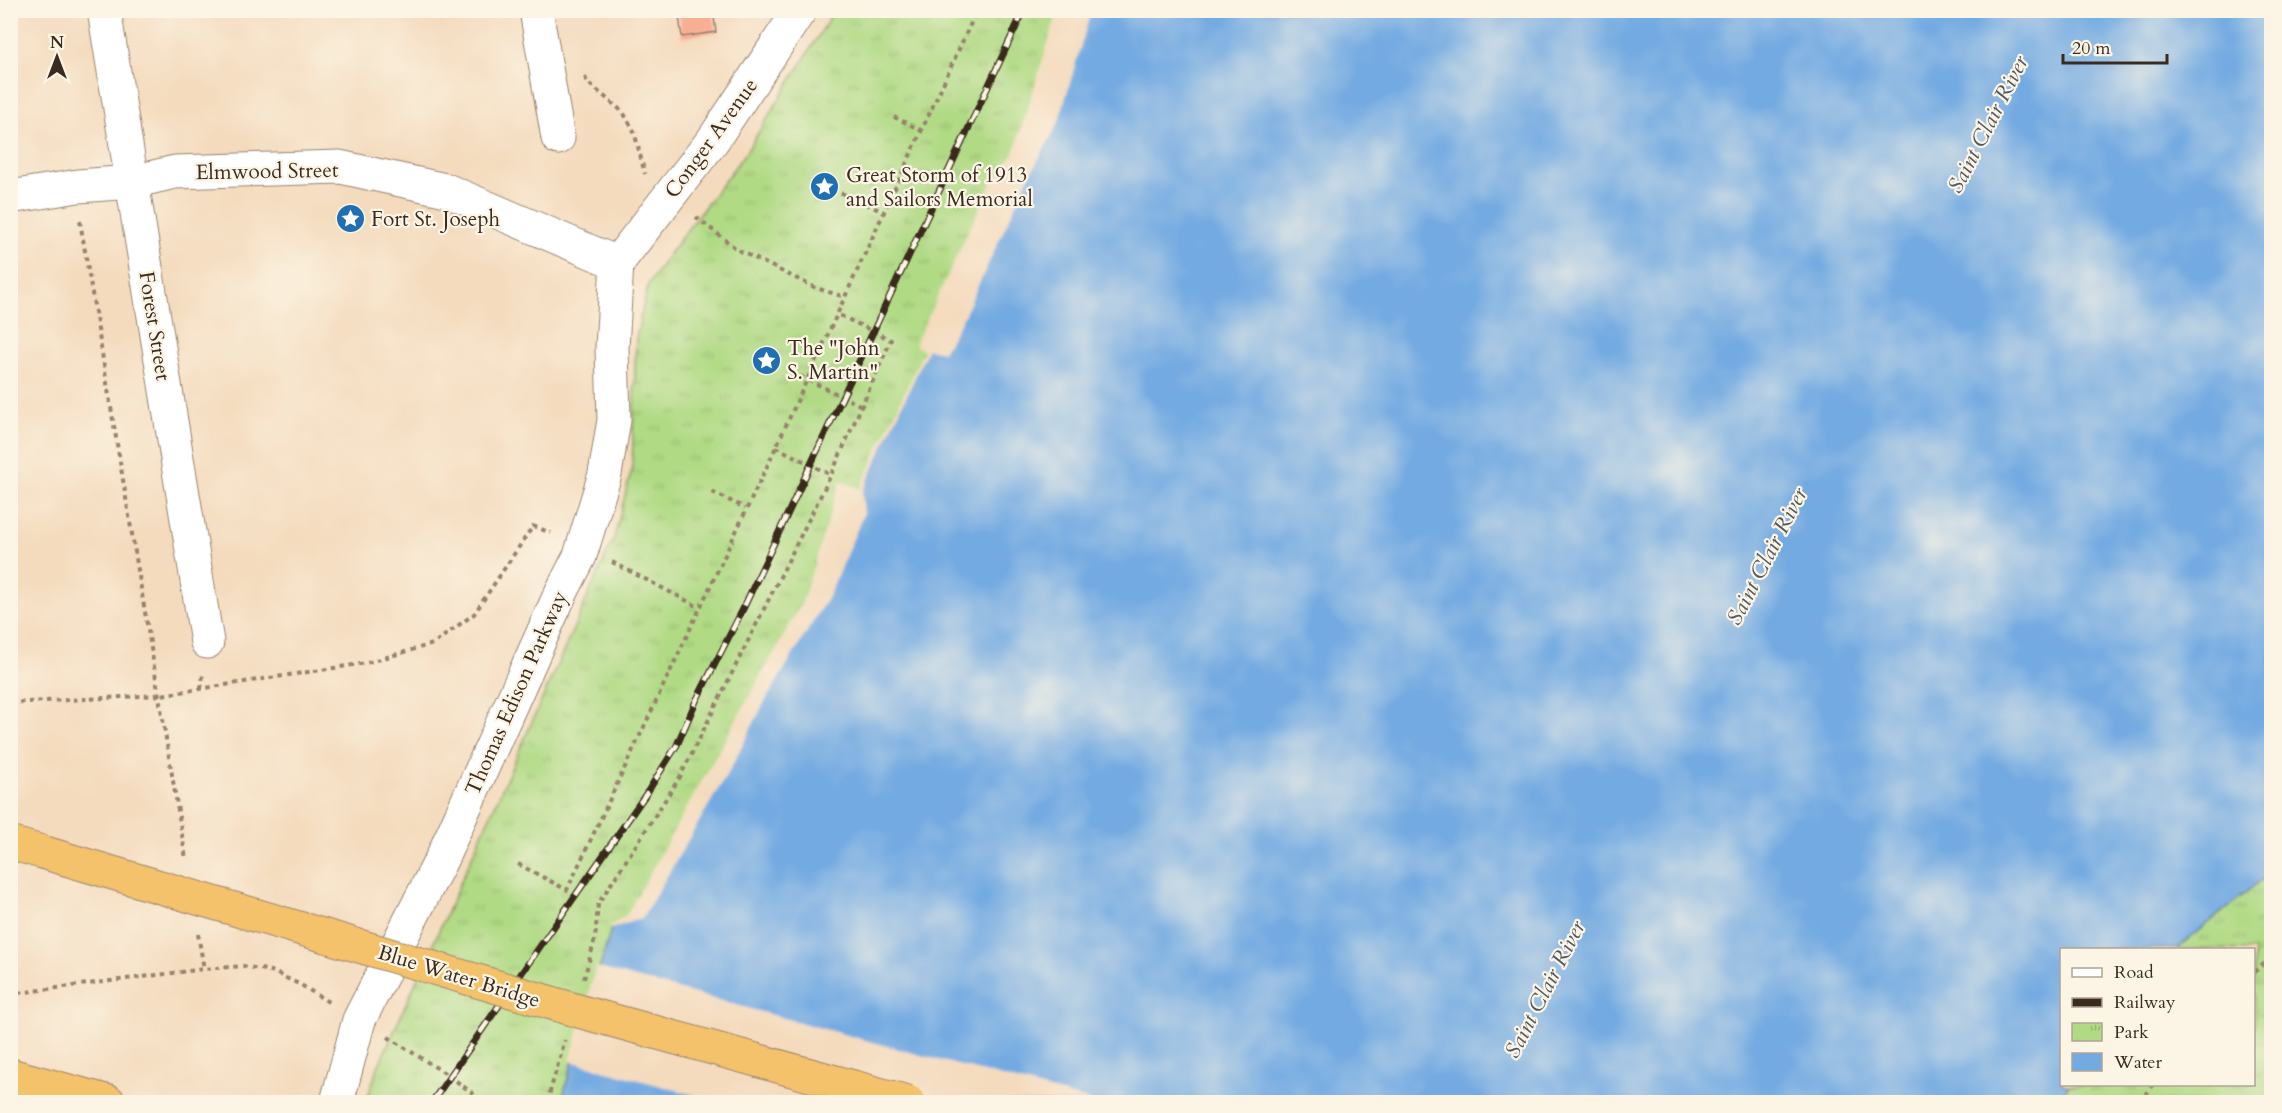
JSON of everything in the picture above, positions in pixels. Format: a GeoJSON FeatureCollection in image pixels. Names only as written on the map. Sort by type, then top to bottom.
{"type":"FeatureCollection","features":[{"type":"Feature","properties":{"kind":"highway","name":"Blue Water Bridge"},"geometry":{"type":"LineString","coordinates":[[10,843],[582,1012],[908,1102]]}},
{"type":"Feature","properties":{"kind":"highway"},"geometry":{"type":"LineString","coordinates":[[10,1075],[109,1102]]}},
{"type":"Feature","properties":{"kind":"street","name":"Forest Street"},"geometry":{"type":"LineString","coordinates":[[104,10],[207,642]]}},
{"type":"Feature","properties":{"kind":"street"},"geometry":{"type":"LineString","coordinates":[[536,10],[558,138]]}},
{"type":"Feature","properties":{"kind":"street","name":"Conger Avenue"},"geometry":{"type":"LineString","coordinates":[[617,263],[713,140],[800,10]]}},
{"type":"Feature","properties":{"kind":"street","name":"Elmwood Street"},"geometry":{"type":"LineString","coordinates":[[10,197],[78,186],[132,182],[175,172],[340,167],[446,190],[617,263]]}},
{"type":"Feature","properties":{"kind":"street","name":"Thomas Edison Parkway"},"geometry":{"type":"LineString","coordinates":[[337,1102],[359,1020],[442,858],[583,546],[605,474],[614,420],[612,348],[617,263]]}},
{"type":"Feature","properties":{"kind":"path"},"geometry":{"type":"LineString","coordinates":[[518,864],[567,890],[776,447],[977,10]]}},
{"type":"Feature","properties":{"kind":"path"},"geometry":{"type":"LineString","coordinates":[[894,117],[921,130]]}},
{"type":"Feature","properties":{"kind":"path"},"geometry":{"type":"LineString","coordinates":[[841,193],[884,212]]}},
{"type":"Feature","properties":{"kind":"path"},"geometry":{"type":"LineString","coordinates":[[79,213],[187,866]]}},
{"type":"Feature","properties":{"kind":"path"},"geometry":{"type":"LineString","coordinates":[[582,983],[596,939],[598,904],[680,777],[831,476],[891,340],[837,314]]}},
{"type":"Feature","properties":{"kind":"path"},"geometry":{"type":"LineString","coordinates":[[800,376],[862,406]]}},
{"type":"Feature","properties":{"kind":"path"},"geometry":{"type":"LineString","coordinates":[[776,447],[831,476]]}},
{"type":"Feature","properties":{"kind":"path"},"geometry":{"type":"LineString","coordinates":[[712,492],[746,508]]}},
{"type":"Feature","properties":{"kind":"path"},"geometry":{"type":"LineString","coordinates":[[10,703],[159,695],[366,663],[433,644],[474,614],[533,526],[583,546],[699,607]]}},
{"type":"Feature","properties":{"kind":"path"},"geometry":{"type":"LineString","coordinates":[[197,923],[204,969]]}},
{"type":"Feature","properties":{"kind":"path"},"geometry":{"type":"LineString","coordinates":[[2255,970],[2271,957]]}},
{"type":"Feature","properties":{"kind":"path"},"geometry":{"type":"LineString","coordinates":[[10,994],[204,969],[243,966],[271,971],[302,986],[359,1020],[451,1077],[484,1102]]}},
{"type":"Feature","properties":{"kind":"path"},"geometry":{"type":"LineString","coordinates":[[547,1102],[566,1037]]}},
{"type":"Feature","properties":{"kind":"path"},"geometry":{"type":"LineString","coordinates":[[2140,1102],[2152,1086]]}},
{"type":"Feature","properties":{"kind":"green space"},"geometry":{"type":"Polygon","coordinates":[[[834,11],[1061,11],[1017,154],[862,493],[805,604],[630,916],[611,929],[561,1102],[366,1102],[378,1067],[614,538],[632,469],[636,338],[648,285],[747,151],[834,11]]]}},
{"type":"Feature","properties":{"kind":"green space"},"geometry":{"type":"Polygon","coordinates":[[[2271,872],[2271,1102],[2057,1102],[2068,1086],[2255,1086],[2255,948],[2178,948],[2271,872]]]}},
{"type":"Feature","properties":{"kind":"water","name":"Saint Clair River"},"geometry":{"type":"Polygon","coordinates":[[[1061,11],[2271,11],[2271,872],[2178,948],[2060,948],[2060,1086],[2068,1086],[2057,1102],[561,1102],[611,929],[630,916],[805,604],[861,493],[1017,154],[1061,11]]]}},
{"type":"Feature","properties":{"kind":"pier"},"geometry":{"type":"Polygon","coordinates":[[[1058,10],[1091,11],[1058,124],[1027,180],[964,316],[943,352],[928,349],[862,493],[864,513],[829,595],[764,703],[732,766],[642,918],[611,929],[609,927],[627,914],[802,603],[840,483],[844,482],[860,489],[924,350],[916,346],[916,342],[992,182],[1014,153],[1058,10]]]}},
{"type":"Feature","properties":{"kind":"pier"},"geometry":{"type":"Polygon","coordinates":[[[596,967],[1094,1102],[720,1102],[570,1061],[596,967]]]}},
{"type":"Feature","properties":{"kind":"building"},"geometry":{"type":"Polygon","coordinates":[[[678,10],[713,10],[716,32],[682,37],[678,10]]]}},
{"type":"Feature","properties":{"kind":"railway"},"geometry":{"type":"LineString","coordinates":[[432,1102],[648,791],[677,745],[1024,10]]}},
{"type":"Feature","properties":{"kind":"place","name":"Great Storm of 1913 and Sailors Memorial"},"geometry":{"type":"Point","coordinates":[825,187]}},
{"type":"Feature","properties":{"kind":"place","name":"Fort St. Joseph"},"geometry":{"type":"Point","coordinates":[350,219]}},
{"type":"Feature","properties":{"kind":"place","name":"The \"John S. Martin\""},"geometry":{"type":"Point","coordinates":[766,360]}}]}
